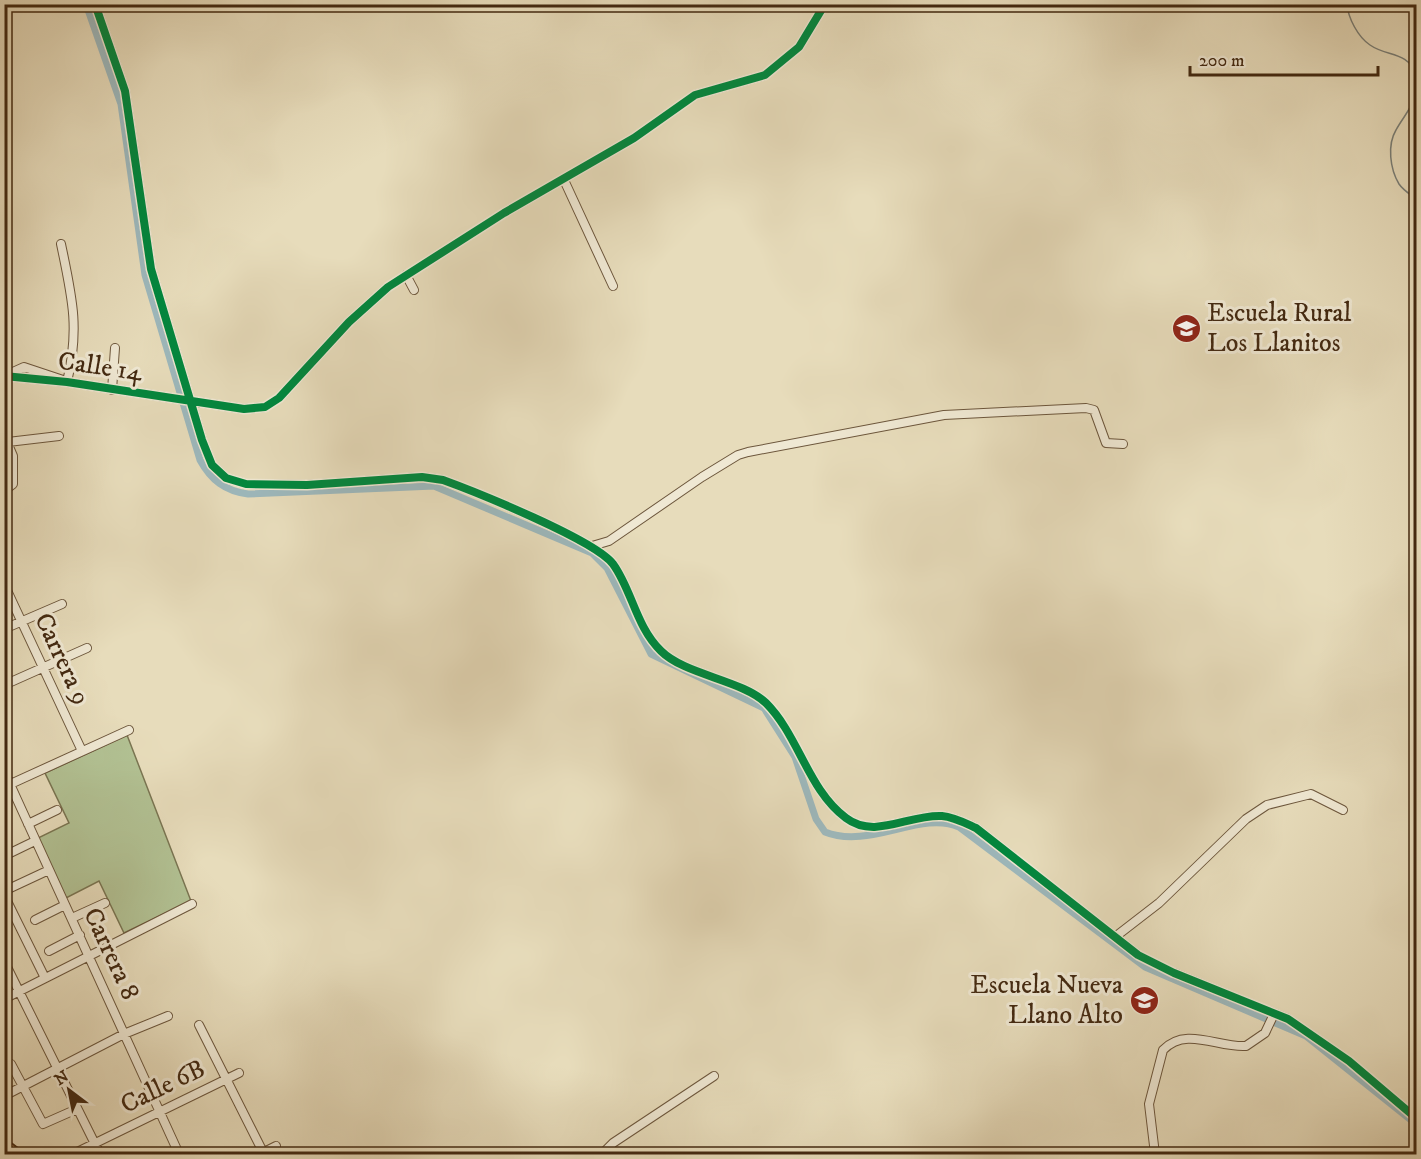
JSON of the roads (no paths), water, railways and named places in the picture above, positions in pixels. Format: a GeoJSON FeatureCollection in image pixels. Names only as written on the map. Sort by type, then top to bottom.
{"type":"FeatureCollection","features":[{"type":"Feature","properties":{"kind":"main road"},"geometry":{"type":"LineString","coordinates":[[5,1147],[16,1155]]}},
{"type":"Feature","properties":{"kind":"street"},"geometry":{"type":"LineString","coordinates":[[94,4],[125,91],[151,269],[207,456],[216,471],[235,483],[307,485],[422,477],[443,480],[576,537],[592,546],[615,566],[640,619],[660,651],[766,703],[796,747],[824,795],[845,818],[863,828],[933,817],[963,821],[993,840],[1115,937],[1161,967],[1274,1014],[1305,1030],[1349,1060],[1416,1118]]}},
{"type":"Feature","properties":{"kind":"street"},"geometry":{"type":"LineString","coordinates":[[414,290],[406,274],[634,138],[695,95],[765,75],[799,47],[808,36],[825,4]]}},
{"type":"Feature","properties":{"kind":"street"},"geometry":{"type":"LineString","coordinates":[[564,180],[613,286]]}},
{"type":"Feature","properties":{"kind":"street"},"geometry":{"type":"LineString","coordinates":[[61,244],[75,324],[75,349],[67,382]]}},
{"type":"Feature","properties":{"kind":"street","name":"Calle 14"},"geometry":{"type":"LineString","coordinates":[[4,376],[67,382],[244,409],[265,407],[279,398],[372,299],[406,274]]}},
{"type":"Feature","properties":{"kind":"street"},"geometry":{"type":"LineString","coordinates":[[112,390],[115,348]]}},
{"type":"Feature","properties":{"kind":"street"},"geometry":{"type":"LineString","coordinates":[[592,546],[609,541],[738,455],[878,427],[944,415],[1086,408],[1094,410],[1106,443],[1123,444]]}},
{"type":"Feature","properties":{"kind":"street"},"geometry":{"type":"LineString","coordinates":[[4,491],[13,484],[15,464],[6,438],[59,436]]}},
{"type":"Feature","properties":{"kind":"street","name":"Carrera 9"},"geometry":{"type":"LineString","coordinates":[[4,584],[82,751]]}},
{"type":"Feature","properties":{"kind":"street"},"geometry":{"type":"LineString","coordinates":[[4,629],[62,604]]}},
{"type":"Feature","properties":{"kind":"street"},"geometry":{"type":"LineString","coordinates":[[4,685],[87,648]]}},
{"type":"Feature","properties":{"kind":"street"},"geometry":{"type":"LineString","coordinates":[[7,786],[129,730]]}},
{"type":"Feature","properties":{"kind":"street","name":"Carrera 8"},"geometry":{"type":"LineString","coordinates":[[4,771],[7,786],[28,824],[80,935],[178,1155]]}},
{"type":"Feature","properties":{"kind":"street"},"geometry":{"type":"LineString","coordinates":[[1115,937],[1159,903],[1246,819],[1267,805],[1311,794],[1342,810]]}},
{"type":"Feature","properties":{"kind":"street"},"geometry":{"type":"LineString","coordinates":[[28,824],[57,810]]}},
{"type":"Feature","properties":{"kind":"street"},"geometry":{"type":"LineString","coordinates":[[4,856],[35,841]]}},
{"type":"Feature","properties":{"kind":"street"},"geometry":{"type":"LineString","coordinates":[[45,978],[4,893],[49,870]]}},
{"type":"Feature","properties":{"kind":"street"},"geometry":{"type":"LineString","coordinates":[[72,918],[105,903]]}},
{"type":"Feature","properties":{"kind":"street"},"geometry":{"type":"LineString","coordinates":[[4,999],[192,904]]}},
{"type":"Feature","properties":{"kind":"street"},"geometry":{"type":"LineString","coordinates":[[35,920],[65,905]]}},
{"type":"Feature","properties":{"kind":"street"},"geometry":{"type":"LineString","coordinates":[[50,951],[80,935]]}},
{"type":"Feature","properties":{"kind":"street"},"geometry":{"type":"LineString","coordinates":[[4,961],[100,1155]]}},
{"type":"Feature","properties":{"kind":"street"},"geometry":{"type":"LineString","coordinates":[[1155,1155],[1149,1104],[1157,1081],[1162,1050],[1168,1044],[1185,1038],[1246,1046],[1265,1033],[1274,1014]]}},
{"type":"Feature","properties":{"kind":"street"},"geometry":{"type":"LineString","coordinates":[[4,1096],[124,1034],[168,1016]]}},
{"type":"Feature","properties":{"kind":"street"},"geometry":{"type":"LineString","coordinates":[[199,1025],[262,1154],[276,1146]]}},
{"type":"Feature","properties":{"kind":"street"},"geometry":{"type":"LineString","coordinates":[[11,1064],[43,1124],[77,1108]]}},
{"type":"Feature","properties":{"kind":"street","name":"Calle 6B"},"geometry":{"type":"LineString","coordinates":[[73,1155],[239,1073]]}},
{"type":"Feature","properties":{"kind":"street"},"geometry":{"type":"LineString","coordinates":[[602,1155],[613,1143],[714,1076]]}},
{"type":"Feature","properties":{"kind":"waterway"},"geometry":{"type":"LineString","coordinates":[[86,4],[121,104],[145,275],[200,460],[214,479],[232,490],[248,494],[434,486],[592,553],[607,568],[651,654],[764,708],[795,757],[816,819],[825,832],[842,836],[859,836],[928,823],[944,823],[959,827],[1145,967],[1306,1036],[1416,1124]]}},
{"type":"Feature","properties":{"kind":"waterway"},"geometry":{"type":"LineString","coordinates":[[1347,4],[1354,27],[1361,37],[1376,49],[1407,61],[1416,74]]}},
{"type":"Feature","properties":{"kind":"waterway"},"geometry":{"type":"LineString","coordinates":[[1416,93],[1391,143],[1392,164],[1396,178],[1399,184],[1416,199]]}},
{"type":"Feature","properties":{"kind":"place","name":"Escuela Rural Los Llanitos"},"geometry":{"type":"Point","coordinates":[1186,328]}},
{"type":"Feature","properties":{"kind":"place","name":"Escuela Nueva Llano Alto"},"geometry":{"type":"Point","coordinates":[1144,1000]}}]}
